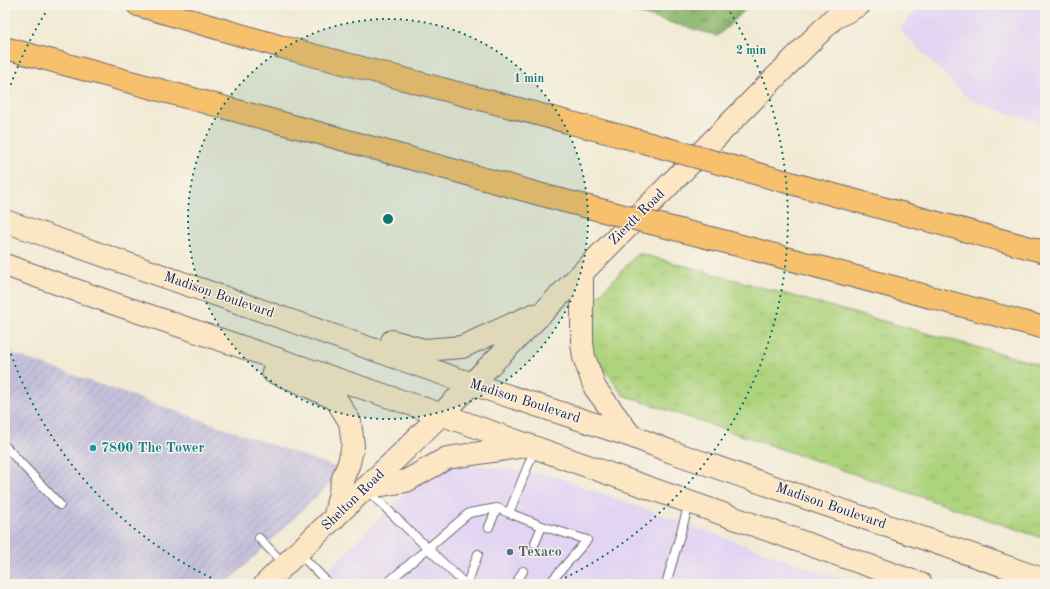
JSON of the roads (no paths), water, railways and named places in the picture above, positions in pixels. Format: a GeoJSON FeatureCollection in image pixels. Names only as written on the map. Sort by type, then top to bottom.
{"type":"FeatureCollection","features":[{"type":"Feature","properties":{"kind":"highway"},"geometry":{"type":"LineString","coordinates":[[138,5],[282,47],[625,137],[1045,252]]}},
{"type":"Feature","properties":{"kind":"highway"},"geometry":{"type":"LineString","coordinates":[[5,48],[557,199],[734,244],[1045,328]]}},
{"type":"Feature","properties":{"kind":"main road","name":"Zierdt Road"},"geometry":{"type":"LineString","coordinates":[[440,414],[546,310],[836,12],[859,5]]}},
{"type":"Feature","properties":{"kind":"main road","name":"Madison Boulevard"},"geometry":{"type":"LineString","coordinates":[[5,221],[472,384],[630,436],[672,452],[1045,580]]}},
{"type":"Feature","properties":{"kind":"main road"},"geometry":{"type":"LineString","coordinates":[[5,265],[690,501],[918,584]]}},
{"type":"Feature","properties":{"kind":"main road"},"geometry":{"type":"LineString","coordinates":[[582,273],[582,343],[584,356],[595,388],[630,436]]}},
{"type":"Feature","properties":{"kind":"main road"},"geometry":{"type":"LineString","coordinates":[[208,291],[262,300],[424,350],[462,347],[546,310]]}},
{"type":"Feature","properties":{"kind":"main road"},"geometry":{"type":"LineString","coordinates":[[118,305],[198,344],[297,381],[336,399],[350,422],[353,445],[349,463],[343,478],[334,519]]}},
{"type":"Feature","properties":{"kind":"main road","name":"Shelton Road"},"geometry":{"type":"LineString","coordinates":[[264,584],[334,519],[440,414]]}},
{"type":"Feature","properties":{"kind":"main road"},"geometry":{"type":"LineString","coordinates":[[366,488],[406,481],[447,458],[532,446]]}},
{"type":"Feature","properties":{"kind":"lane"},"geometry":{"type":"LineString","coordinates":[[5,446],[60,505]]}},
{"type":"Feature","properties":{"kind":"lane"},"geometry":{"type":"LineString","coordinates":[[509,513],[532,446]]}},
{"type":"Feature","properties":{"kind":"lane"},"geometry":{"type":"LineString","coordinates":[[366,488],[466,584],[478,554]]}},
{"type":"Feature","properties":{"kind":"lane"},"geometry":{"type":"LineString","coordinates":[[666,584],[690,501]]}},
{"type":"Feature","properties":{"kind":"lane"},"geometry":{"type":"LineString","coordinates":[[489,527],[497,508]]}},
{"type":"Feature","properties":{"kind":"lane"},"geometry":{"type":"LineString","coordinates":[[386,584],[469,513],[497,508],[542,526],[587,540],[549,584]]}},
{"type":"Feature","properties":{"kind":"lane"},"geometry":{"type":"LineString","coordinates":[[534,543],[542,526]]}},
{"type":"Feature","properties":{"kind":"lane"},"geometry":{"type":"LineString","coordinates":[[259,538],[329,584]]}},
{"type":"Feature","properties":{"kind":"lane"},"geometry":{"type":"LineString","coordinates":[[520,584],[518,580],[522,571]]}},
{"type":"Feature","properties":{"kind":"place","name":"7800 The Tower"},"geometry":{"type":"Point","coordinates":[93,448]}},
{"type":"Feature","properties":{"kind":"place","name":"Texaco"},"geometry":{"type":"Point","coordinates":[510,552]}}]}
